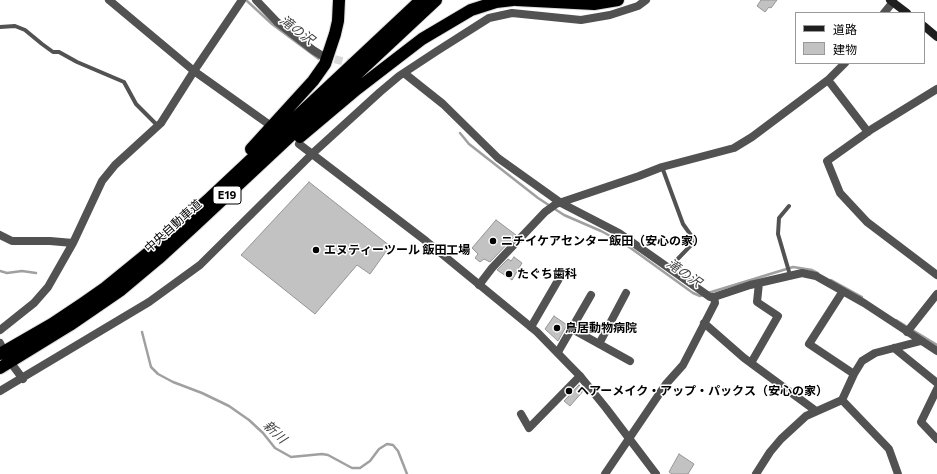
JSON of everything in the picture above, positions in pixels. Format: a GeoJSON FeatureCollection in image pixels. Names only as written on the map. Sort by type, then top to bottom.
{"type":"FeatureCollection","features":[{"type":"Feature","properties":{"kind":"highway"},"geometry":{"type":"LineString","coordinates":[[148,253],[254,146],[313,81],[325,64],[335,34],[338,21],[339,0]]}},
{"type":"Feature","properties":{"kind":"highway","name":"中央自動車道"},"geometry":{"type":"LineString","coordinates":[[0,347],[46,328],[105,288],[148,253],[210,198],[421,0]]}},
{"type":"Feature","properties":{"kind":"highway","name":"中央自動車道"},"geometry":{"type":"LineString","coordinates":[[0,368],[70,325],[121,290],[193,227],[436,0]]}},
{"type":"Feature","properties":{"kind":"highway"},"geometry":{"type":"LineString","coordinates":[[193,227],[216,216],[303,134],[357,89],[422,39],[471,10],[496,2],[515,0],[594,4],[618,0]]}},
{"type":"Feature","properties":{"kind":"main road"},"geometry":{"type":"LineString","coordinates":[[892,1],[906,12]]}},
{"type":"Feature","properties":{"kind":"main road"},"geometry":{"type":"LineString","coordinates":[[925,27],[937,36]]}},
{"type":"Feature","properties":{"kind":"street"},"geometry":{"type":"LineString","coordinates":[[109,0],[194,71],[268,122]]}},
{"type":"Feature","properties":{"kind":"street"},"geometry":{"type":"LineString","coordinates":[[0,330],[34,303],[48,287],[73,243],[102,181],[116,165],[158,126],[242,0]]}},
{"type":"Feature","properties":{"kind":"street"},"geometry":{"type":"LineString","coordinates":[[256,0],[277,22],[321,55]]}},
{"type":"Feature","properties":{"kind":"street"},"geometry":{"type":"LineString","coordinates":[[0,391],[23,379],[149,302],[200,265],[312,153],[380,92],[436,51],[489,18],[512,13],[581,20],[610,15],[638,6],[646,0]]}},
{"type":"Feature","properties":{"kind":"street"},"geometry":{"type":"LineString","coordinates":[[885,12],[892,1]]}},
{"type":"Feature","properties":{"kind":"street"},"geometry":{"type":"LineString","coordinates":[[479,285],[492,268],[548,210],[559,203],[662,167],[734,148],[752,137],[828,80],[844,64]]}},
{"type":"Feature","properties":{"kind":"street"},"geometry":{"type":"LineString","coordinates":[[384,72],[402,75],[443,104],[498,158],[559,203],[619,233],[701,291],[712,297],[715,303],[683,365],[666,384],[604,474]]}},
{"type":"Feature","properties":{"kind":"street"},"geometry":{"type":"LineString","coordinates":[[828,80],[868,132]]}},
{"type":"Feature","properties":{"kind":"street"},"geometry":{"type":"LineString","coordinates":[[937,89],[868,132],[827,161],[840,193],[867,222],[937,275]]}},
{"type":"Feature","properties":{"kind":"street"},"geometry":{"type":"LineString","coordinates":[[299,144],[426,241],[531,327],[558,352],[580,376],[656,474]]}},
{"type":"Feature","properties":{"kind":"street"},"geometry":{"type":"LineString","coordinates":[[0,235],[12,241],[50,241],[73,243]]}},
{"type":"Feature","properties":{"kind":"street"},"geometry":{"type":"LineString","coordinates":[[712,297],[790,274],[802,273],[816,276],[843,290],[937,350]]}},
{"type":"Feature","properties":{"kind":"street"},"geometry":{"type":"LineString","coordinates":[[531,327],[560,277]]}},
{"type":"Feature","properties":{"kind":"street"},"geometry":{"type":"LineString","coordinates":[[751,363],[778,316],[757,302],[759,283]]}},
{"type":"Feature","properties":{"kind":"street"},"geometry":{"type":"LineString","coordinates":[[843,290],[809,344],[854,374]]}},
{"type":"Feature","properties":{"kind":"street"},"geometry":{"type":"LineString","coordinates":[[599,344],[626,293]]}},
{"type":"Feature","properties":{"kind":"street"},"geometry":{"type":"LineString","coordinates":[[908,332],[937,294]]}},
{"type":"Feature","properties":{"kind":"street"},"geometry":{"type":"LineString","coordinates":[[558,352],[591,295]]}},
{"type":"Feature","properties":{"kind":"street"},"geometry":{"type":"LineString","coordinates":[[704,323],[751,363],[816,411]]}},
{"type":"Feature","properties":{"kind":"street"},"geometry":{"type":"LineString","coordinates":[[572,329],[630,361]]}},
{"type":"Feature","properties":{"kind":"street"},"geometry":{"type":"LineString","coordinates":[[756,474],[770,452],[781,439],[806,416],[842,400],[862,361],[875,353],[921,341]]}},
{"type":"Feature","properties":{"kind":"street"},"geometry":{"type":"LineString","coordinates":[[894,348],[937,383]]}},
{"type":"Feature","properties":{"kind":"street"},"geometry":{"type":"LineString","coordinates":[[14,367],[23,379]]}},
{"type":"Feature","properties":{"kind":"street"},"geometry":{"type":"LineString","coordinates":[[521,414],[529,428],[580,376]]}},
{"type":"Feature","properties":{"kind":"street"},"geometry":{"type":"LineString","coordinates":[[937,389],[921,422],[937,439]]}},
{"type":"Feature","properties":{"kind":"street"},"geometry":{"type":"LineString","coordinates":[[842,400],[889,448],[898,474]]}},
{"type":"Feature","properties":{"kind":"lane"},"geometry":{"type":"LineString","coordinates":[[0,27],[15,26],[25,30],[53,52],[59,52],[77,62],[124,82],[136,104],[158,126]]}},
{"type":"Feature","properties":{"kind":"lane"},"geometry":{"type":"LineString","coordinates":[[662,167],[683,224],[695,241],[669,268]]}},
{"type":"Feature","properties":{"kind":"lane"},"geometry":{"type":"LineString","coordinates":[[789,206],[779,218],[778,234],[790,274]]}},
{"type":"Feature","properties":{"kind":"building"},"geometry":{"type":"Polygon","coordinates":[[[761,0],[777,0],[771,8],[769,7],[765,12],[757,6],[761,0]]]}},
{"type":"Feature","properties":{"kind":"building","name":"エヌティーツール 飯田工場"},"geometry":{"type":"Polygon","coordinates":[[[309,182],[390,246],[370,274],[357,265],[315,314],[241,255],[309,182]]]}},
{"type":"Feature","properties":{"kind":"building","name":"ニチイケアセンター飯田（安心の家）"},"geometry":{"type":"Polygon","coordinates":[[[496,220],[516,235],[490,262],[484,259],[480,262],[475,258],[478,254],[472,248],[496,220]]]}},
{"type":"Feature","properties":{"kind":"building","name":"たぐち歯科"},"geometry":{"type":"Polygon","coordinates":[[[514,257],[522,263],[512,280],[497,270],[508,259],[511,261],[514,257]]]}},
{"type":"Feature","properties":{"kind":"building","name":"鳥居動物病院"},"geometry":{"type":"Polygon","coordinates":[[[554,316],[567,325],[558,341],[545,329],[554,316]]]}},
{"type":"Feature","properties":{"kind":"building"},"geometry":{"type":"Polygon","coordinates":[[[579,385],[584,390],[570,406],[564,401],[579,385]]]}},
{"type":"Feature","properties":{"kind":"building"},"geometry":{"type":"Polygon","coordinates":[[[679,454],[694,464],[688,474],[672,474],[669,472],[679,454]]]}},
{"type":"Feature","properties":{"kind":"waterway","name":"滝の沢"},"geometry":{"type":"LineString","coordinates":[[246,0],[272,24],[319,59]]}},
{"type":"Feature","properties":{"kind":"waterway","name":"滝の沢"},"geometry":{"type":"LineString","coordinates":[[460,133],[469,144],[538,198],[564,215],[601,231],[625,244],[693,293],[700,296],[703,295]]}},
{"type":"Feature","properties":{"kind":"waterway","name":"滝の沢"},"geometry":{"type":"LineString","coordinates":[[708,293],[793,267],[812,270],[818,273]]}},
{"type":"Feature","properties":{"kind":"waterway","name":"新川"},"geometry":{"type":"LineString","coordinates":[[0,271],[7,273],[22,271],[36,273]]}},
{"type":"Feature","properties":{"kind":"waterway","name":"滝の沢"},"geometry":{"type":"LineString","coordinates":[[831,280],[862,297]]}},
{"type":"Feature","properties":{"kind":"waterway","name":"滝の沢"},"geometry":{"type":"LineString","coordinates":[[896,320],[937,345]]}},
{"type":"Feature","properties":{"kind":"waterway","name":"新川"},"geometry":{"type":"LineString","coordinates":[[142,332],[151,367],[158,374],[229,406],[249,420],[263,433],[275,448],[291,457],[322,454],[328,455],[352,468],[360,468],[370,461],[379,449],[387,444],[393,445],[398,451],[407,474]]}},
{"type":"Feature","properties":{"kind":"tunnel"},"geometry":{"type":"LineString","coordinates":[[323,56],[384,72]]}},
{"type":"Feature","properties":{"kind":"place","name":"ニチイケアセンター飯田（安心の家）"},"geometry":{"type":"Point","coordinates":[493,241]}},
{"type":"Feature","properties":{"kind":"place","name":"エヌティーツール 飯田工場"},"geometry":{"type":"Point","coordinates":[316,250]}},
{"type":"Feature","properties":{"kind":"place","name":"たぐち歯科"},"geometry":{"type":"Point","coordinates":[509,274]}},
{"type":"Feature","properties":{"kind":"place","name":"鳥居動物病院"},"geometry":{"type":"Point","coordinates":[557,328]}},
{"type":"Feature","properties":{"kind":"place","name":"ヘアーメイク・アップ・パックス（安心の家）"},"geometry":{"type":"Point","coordinates":[569,391]}}]}
